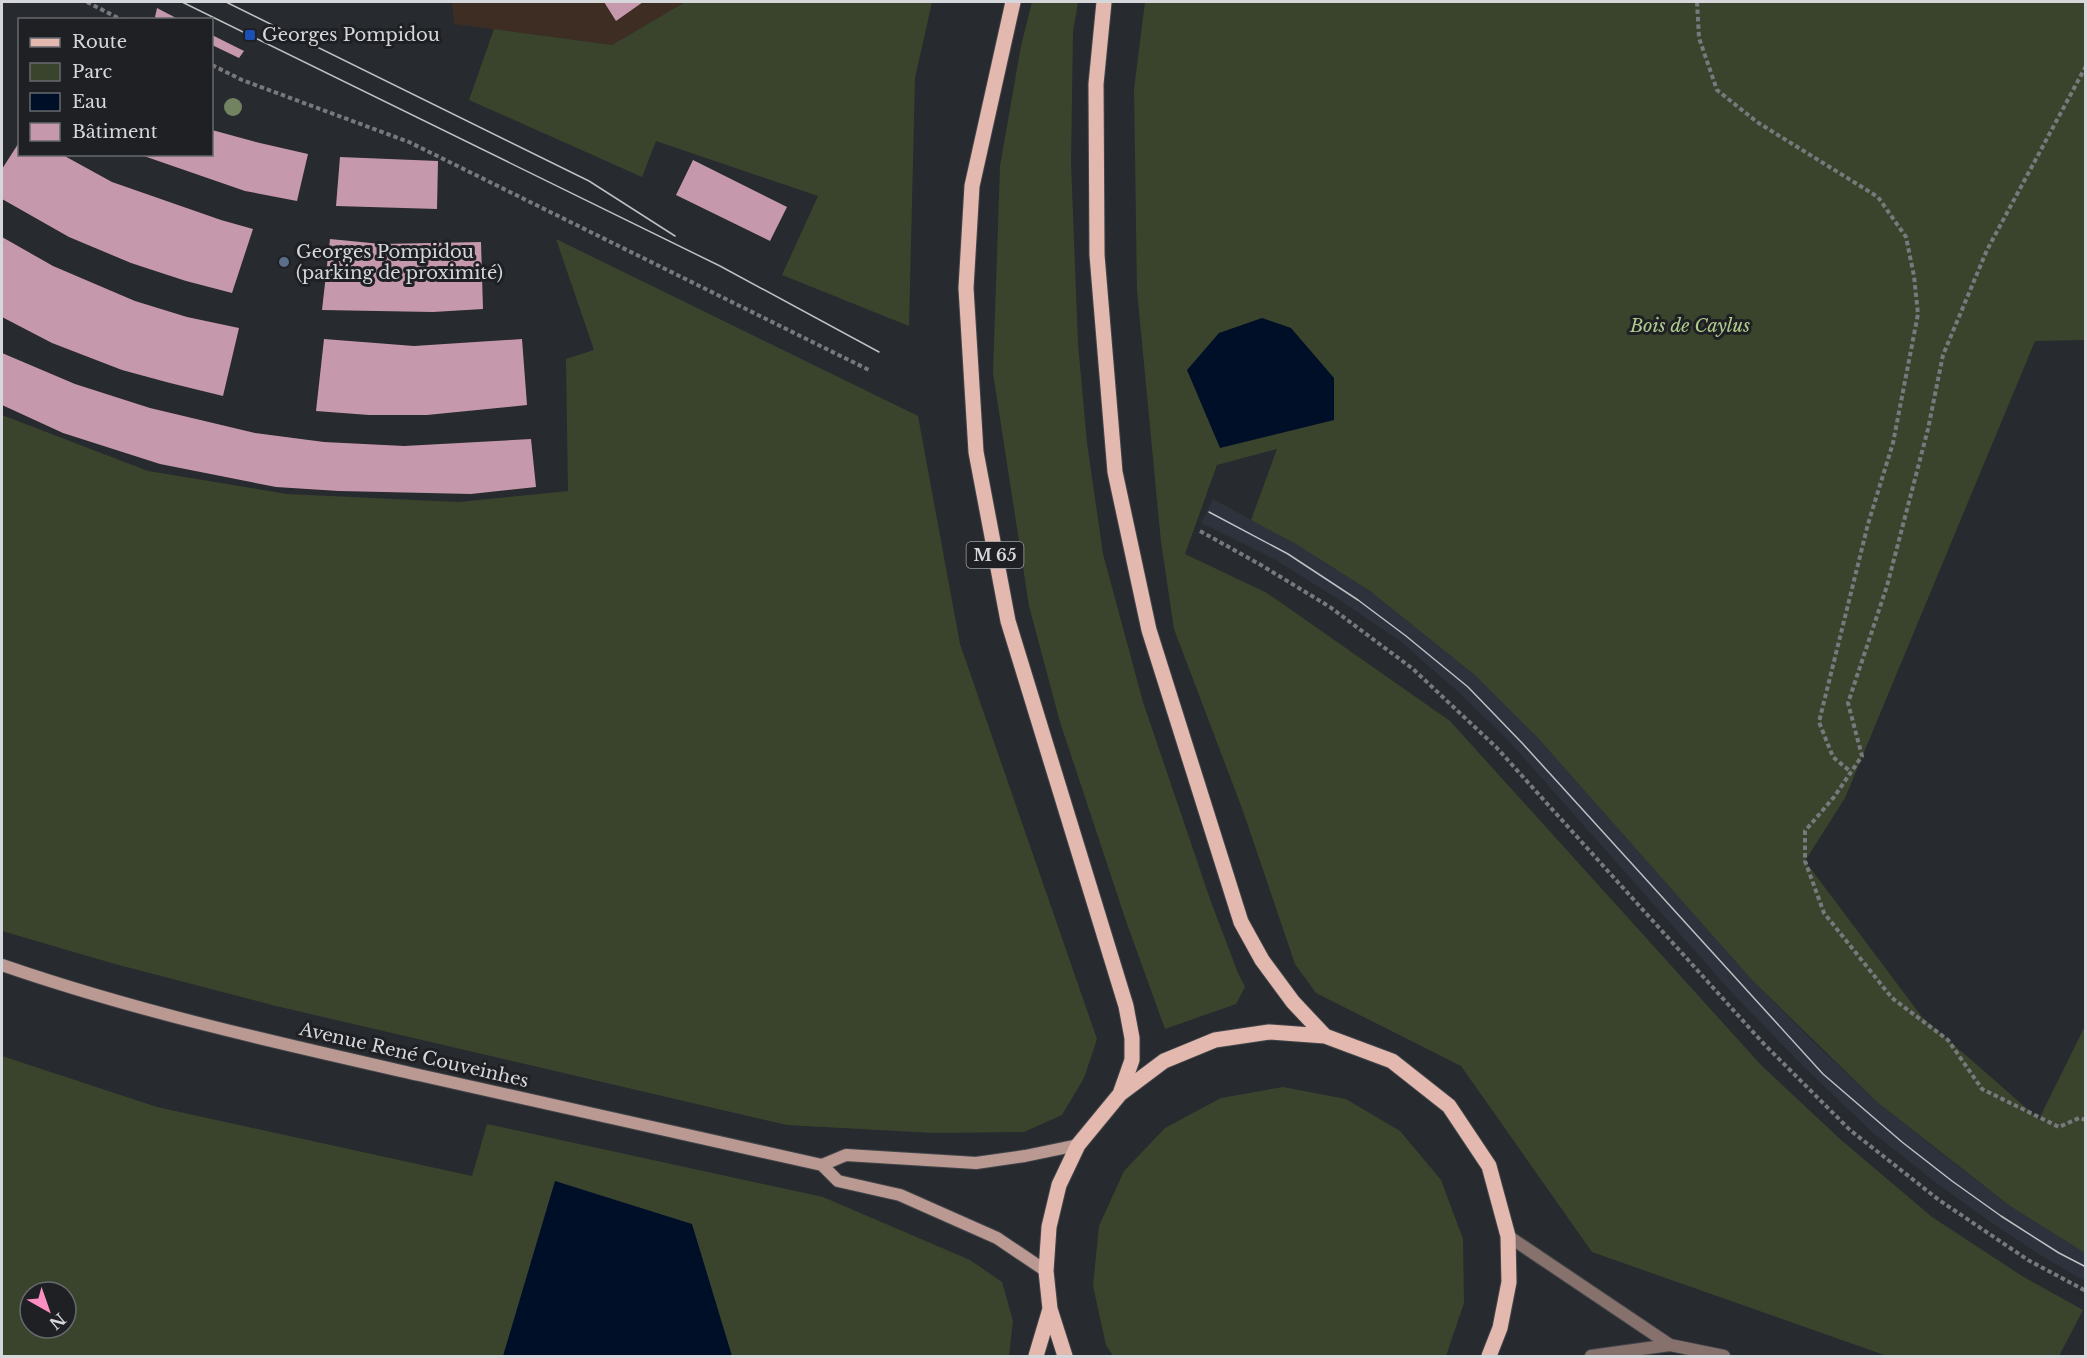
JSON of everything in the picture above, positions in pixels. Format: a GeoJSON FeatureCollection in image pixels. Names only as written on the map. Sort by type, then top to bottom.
{"type":"FeatureCollection","features":[{"type":"Feature","properties":{"kind":"main road","name":"M 65"},"geometry":{"type":"LineString","coordinates":[[1013,2],[972,186],[966,288],[976,452],[1008,621],[1126,1006],[1132,1038],[1132,1060],[1120,1094]]}},
{"type":"Feature","properties":{"kind":"main road"},"geometry":{"type":"LineString","coordinates":[[1104,2],[1096,84],[1097,255],[1115,472],[1149,630],[1241,922],[1262,960],[1293,1002],[1324,1036]]}},
{"type":"Feature","properties":{"kind":"main road","name":"Avenue René Couveinhes"},"geometry":{"type":"LineString","coordinates":[[2,965],[74,990],[174,1018],[346,1059],[822,1165],[838,1180],[900,1196],[997,1238],[1046,1271]]}},
{"type":"Feature","properties":{"kind":"main road"},"geometry":{"type":"LineString","coordinates":[[1065,1356],[1050,1309],[1046,1271],[1048,1227],[1059,1185],[1078,1145],[1120,1094],[1164,1061],[1215,1041],[1269,1032],[1324,1036],[1392,1061],[1449,1106],[1489,1166],[1508,1236],[1509,1282],[1500,1328],[1489,1356]]}},
{"type":"Feature","properties":{"kind":"main road"},"geometry":{"type":"LineString","coordinates":[[822,1165],[846,1155],[976,1163],[1078,1145]]}},
{"type":"Feature","properties":{"kind":"main road"},"geometry":{"type":"LineString","coordinates":[[1036,1356],[1050,1309]]}},
{"type":"Feature","properties":{"kind":"street"},"geometry":{"type":"LineString","coordinates":[[1508,1236],[1670,1345]]}},
{"type":"Feature","properties":{"kind":"street"},"geometry":{"type":"LineString","coordinates":[[1591,1356],[1670,1345],[1724,1356]]}},
{"type":"Feature","properties":{"kind":"path"},"geometry":{"type":"LineString","coordinates":[[87,2],[118,18]]}},
{"type":"Feature","properties":{"kind":"path"},"geometry":{"type":"LineString","coordinates":[[1697,2],[1699,38],[1717,90],[1757,122],[1878,197],[1906,237],[1914,276],[1918,314],[1893,443],[1868,524],[1819,722],[1833,757],[1851,772]]}},
{"type":"Feature","properties":{"kind":"path"},"geometry":{"type":"LineString","coordinates":[[213,65],[242,80],[409,142],[869,370]]}},
{"type":"Feature","properties":{"kind":"path"},"geometry":{"type":"LineString","coordinates":[[2085,66],[1987,250],[1943,355],[1928,429],[1887,586],[1848,703],[1862,756],[1834,797],[1805,831],[1805,861],[1824,913],[1892,998],[1948,1040],[1982,1089],[2059,1127],[2079,1118],[2085,1120]]}},
{"type":"Feature","properties":{"kind":"path"},"geometry":{"type":"LineString","coordinates":[[1200,531],[1330,607],[1413,669],[1496,747],[1763,1043],[1850,1130],[1939,1200],[2028,1260],[2085,1291]]}},
{"type":"Feature","properties":{"kind":"shaded area"},"geometry":{"type":"Polygon","coordinates":[[[452,2],[685,2],[612,45],[454,24],[452,2]]]}},
{"type":"Feature","properties":{"kind":"shaded area"},"geometry":{"type":"Polygon","coordinates":[[[1213,499],[1296,544],[1370,591],[1476,676],[1537,737],[1752,980],[1819,1047],[1877,1102],[1954,1163],[2010,1206],[2085,1253],[2085,1281],[1989,1221],[1872,1132],[1734,995],[1507,739],[1455,689],[1400,641],[1344,603],[1274,559],[1201,523],[1213,499]]]}},
{"type":"Feature","properties":{"kind":"green space"},"geometry":{"type":"Polygon","coordinates":[[[685,2],[932,2],[915,78],[909,326],[782,275],[818,196],[656,141],[642,177],[469,100],[494,29],[612,45],[685,2]]]}},
{"type":"Feature","properties":{"kind":"green space"},"geometry":{"type":"Polygon","coordinates":[[[1032,2],[1078,2],[1073,32],[1071,162],[1078,344],[1087,443],[1103,554],[1143,702],[1211,902],[1245,987],[1236,1004],[1165,1029],[1126,921],[1060,722],[1029,606],[993,373],[1000,166],[1021,46],[1032,2]]]}},
{"type":"Feature","properties":{"kind":"green space","name":"Bois de Caylus"},"geometry":{"type":"Polygon","coordinates":[[[1145,2],[2085,2],[2085,340],[2035,341],[1845,798],[1805,861],[1922,1017],[2039,1119],[2085,1026],[2085,1253],[2010,1206],[1877,1102],[1752,980],[1537,737],[1476,676],[1370,591],[1296,544],[1251,520],[1277,449],[1217,465],[1185,554],[1267,593],[1450,721],[1761,1065],[1840,1139],[1932,1217],[2022,1276],[2083,1310],[2059,1356],[1887,1356],[1592,1252],[1461,1066],[1316,993],[1295,964],[1243,811],[1174,629],[1161,542],[1137,290],[1134,89],[1145,2]]]}},
{"type":"Feature","properties":{"kind":"green space"},"geometry":{"type":"Polygon","coordinates":[[[556,239],[918,416],[960,644],[1097,1039],[1084,1078],[1062,1115],[1024,1132],[934,1133],[787,1125],[276,1006],[115,964],[2,931],[2,415],[148,471],[287,494],[459,502],[568,491],[566,359],[594,350],[556,239]]]}},
{"type":"Feature","properties":{"kind":"green space"},"geometry":{"type":"Polygon","coordinates":[[[2,1056],[157,1107],[472,1176],[487,1124],[823,1197],[970,1260],[1002,1282],[1013,1321],[1009,1356],[2,1356],[2,1056]]]}},
{"type":"Feature","properties":{"kind":"green space"},"geometry":{"type":"Polygon","coordinates":[[[1283,1087],[1346,1099],[1400,1131],[1441,1180],[1463,1239],[1464,1303],[1446,1356],[1113,1356],[1106,1345],[1093,1286],[1099,1226],[1124,1171],[1165,1128],[1221,1098],[1283,1087]]]}},
{"type":"Feature","properties":{"kind":"water"},"geometry":{"type":"Polygon","coordinates":[[[1262,318],[1291,328],[1334,378],[1334,420],[1220,448],[1187,370],[1219,333],[1262,318]]]}},
{"type":"Feature","properties":{"kind":"water"},"geometry":{"type":"Polygon","coordinates":[[[555,1181],[692,1224],[732,1356],[503,1356],[555,1181]]]}},
{"type":"Feature","properties":{"kind":"building"},"geometry":{"type":"Polygon","coordinates":[[[604,2],[643,2],[616,21],[604,2]]]}},
{"type":"Feature","properties":{"kind":"building"},"geometry":{"type":"Polygon","coordinates":[[[157,8],[176,18],[157,18],[157,8]]]}},
{"type":"Feature","properties":{"kind":"building"},"geometry":{"type":"Polygon","coordinates":[[[213,36],[244,51],[239,58],[213,45],[213,36]]]}},
{"type":"Feature","properties":{"kind":"building"},"geometry":{"type":"Polygon","coordinates":[[[213,130],[308,154],[297,201],[245,191],[144,156],[213,156],[213,130]]]}},
{"type":"Feature","properties":{"kind":"building"},"geometry":{"type":"Polygon","coordinates":[[[18,144],[18,156],[65,156],[112,182],[253,229],[232,293],[131,263],[69,237],[2,199],[2,169],[18,144]]]}},
{"type":"Feature","properties":{"kind":"building"},"geometry":{"type":"Polygon","coordinates":[[[340,157],[438,161],[437,209],[336,206],[340,157]]]}},
{"type":"Feature","properties":{"kind":"building"},"geometry":{"type":"Polygon","coordinates":[[[693,160],[787,207],[770,241],[676,195],[693,160]]]}},
{"type":"Feature","properties":{"kind":"building"},"geometry":{"type":"Polygon","coordinates":[[[2,237],[53,266],[135,301],[187,317],[239,328],[223,396],[122,370],[52,343],[2,317],[2,237]]]}},
{"type":"Feature","properties":{"kind":"building"},"geometry":{"type":"Polygon","coordinates":[[[330,239],[381,244],[481,242],[483,309],[433,312],[322,310],[330,239]]]}},
{"type":"Feature","properties":{"kind":"building"},"geometry":{"type":"Polygon","coordinates":[[[324,339],[414,346],[522,339],[527,405],[427,415],[369,415],[316,411],[324,339]]]}},
{"type":"Feature","properties":{"kind":"building"},"geometry":{"type":"Polygon","coordinates":[[[2,353],[75,384],[150,408],[255,433],[324,442],[404,446],[531,439],[536,487],[471,494],[339,491],[276,487],[160,464],[63,433],[2,405],[2,353]]]}},
{"type":"Feature","properties":{"kind":"tram line"},"geometry":{"type":"LineString","coordinates":[[182,2],[720,266],[879,352]]}},
{"type":"Feature","properties":{"kind":"tram line"},"geometry":{"type":"LineString","coordinates":[[226,2],[589,181],[675,236]]}},
{"type":"Feature","properties":{"kind":"tram line"},"geometry":{"type":"LineString","coordinates":[[1209,512],[1288,554],[1358,600],[1468,687],[1523,744],[1823,1074],[1902,1142],[1952,1181],[2001,1216],[2059,1253],[2086,1267]]}},
{"type":"Feature","properties":{"kind":"place","name":"Georges Pompidou"},"geometry":{"type":"Point","coordinates":[250,35]}},
{"type":"Feature","properties":{"kind":"place","name":"Georges Pompidou (parking de proximité)"},"geometry":{"type":"Point","coordinates":[284,262]}}]}
